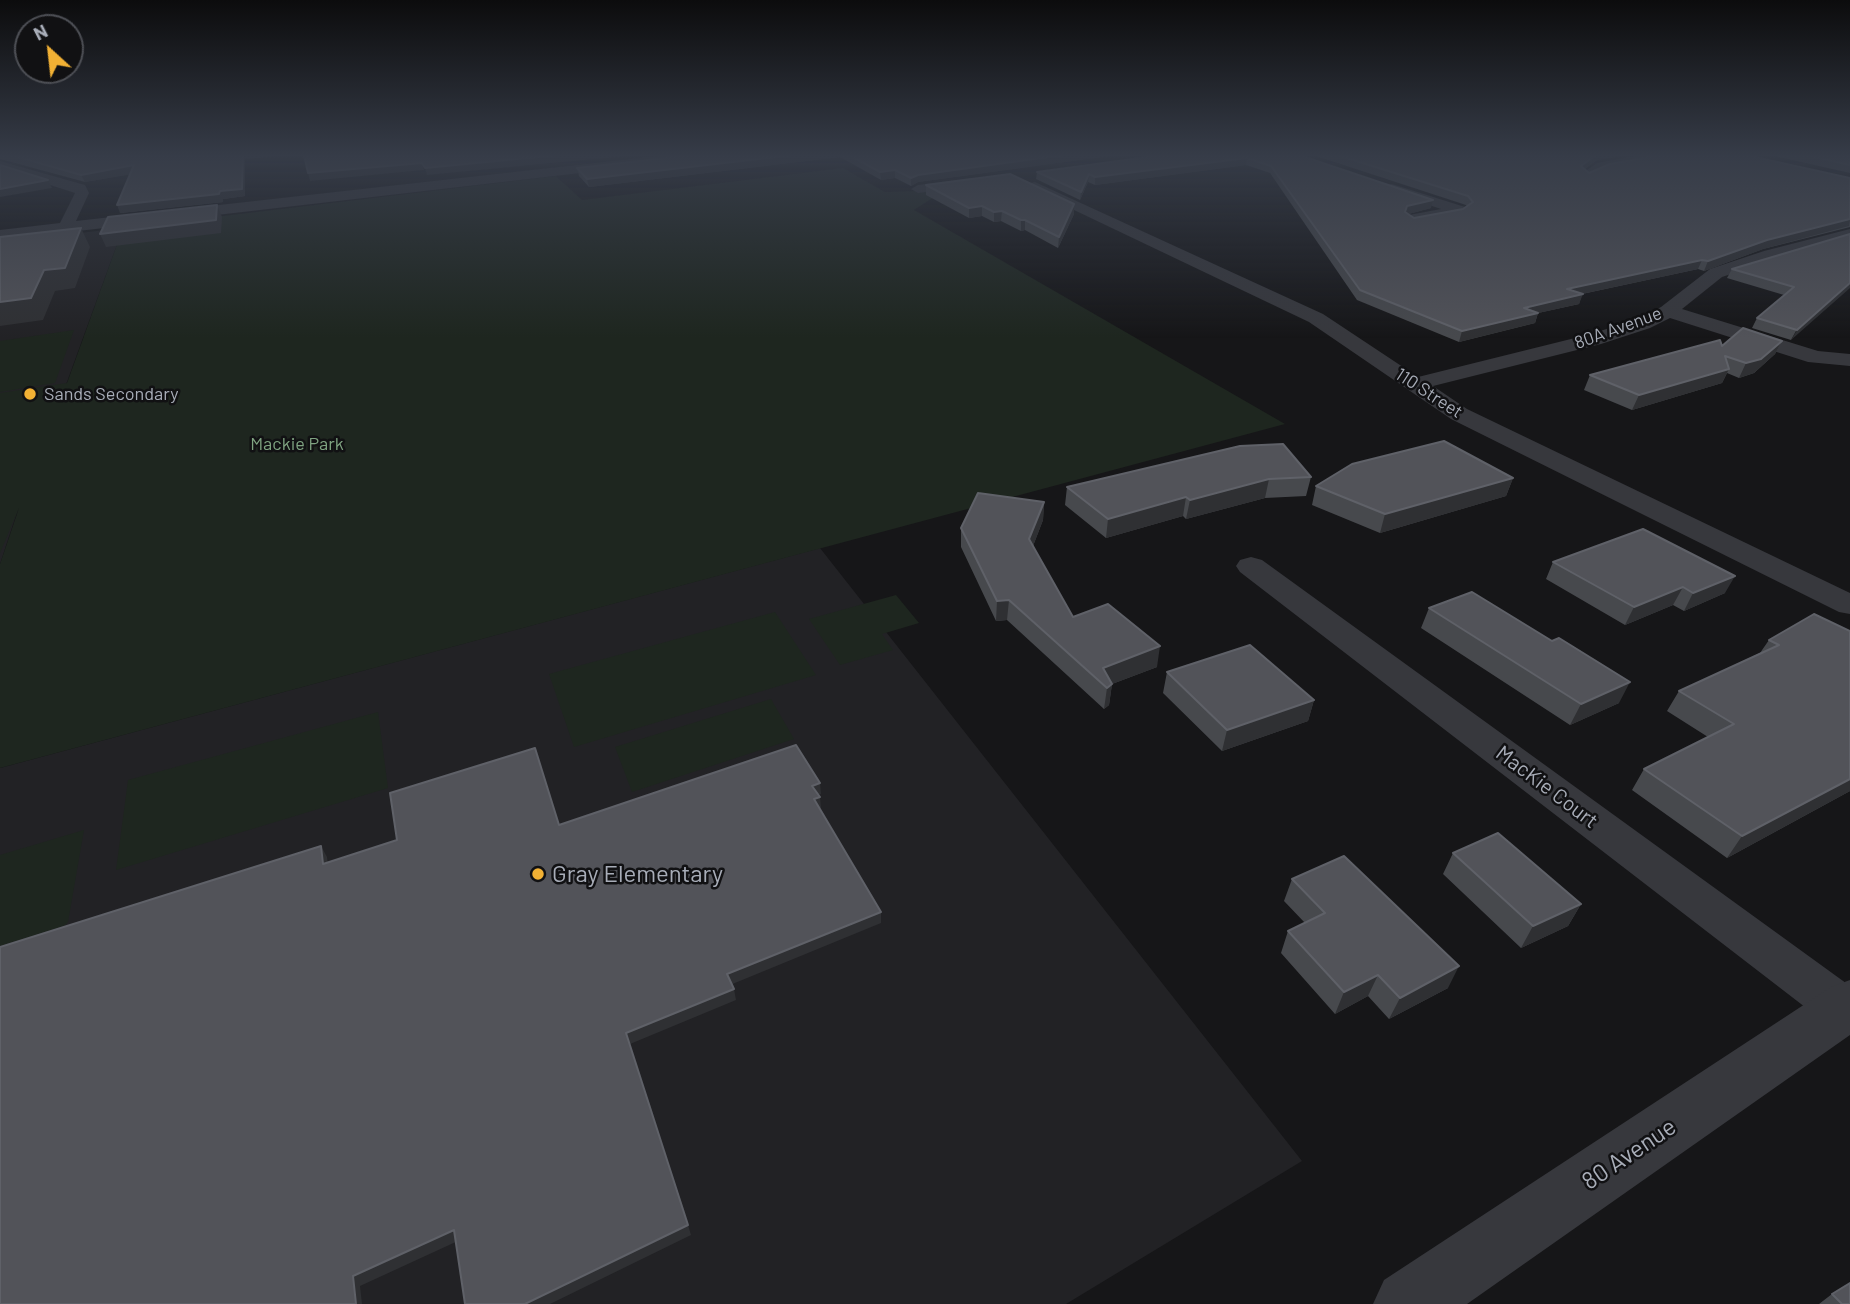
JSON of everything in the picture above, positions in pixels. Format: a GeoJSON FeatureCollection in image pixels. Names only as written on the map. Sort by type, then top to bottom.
{"type":"FeatureCollection","features":[{"type":"Feature","properties":{"kind":"street"},"geometry":{"type":"LineString","coordinates":[[66,227],[71,216]]}},
{"type":"Feature","properties":{"kind":"street"},"geometry":{"type":"LineString","coordinates":[[0,234],[165,216]]}},
{"type":"Feature","properties":{"kind":"street","name":"110 Street"},"geometry":{"type":"LineString","coordinates":[[1109,216],[1316,318],[1460,414],[1850,605]]}},
{"type":"Feature","properties":{"kind":"street"},"geometry":{"type":"LineString","coordinates":[[1413,219],[1429,216]]}},
{"type":"Feature","properties":{"kind":"street","name":"80A Avenue"},"geometry":{"type":"LineString","coordinates":[[1415,384],[1594,340],[1643,324],[1668,311],[1716,274],[1770,255],[1850,234]]}},
{"type":"Feature","properties":{"kind":"street"},"geometry":{"type":"LineString","coordinates":[[1668,311],[1816,357],[1850,360]]}},
{"type":"Feature","properties":{"kind":"street","name":"MacKie Court"},"geometry":{"type":"LineString","coordinates":[[1251,566],[1847,1006]]}},
{"type":"Feature","properties":{"kind":"street","name":"80 Avenue"},"geometry":{"type":"LineString","coordinates":[[1408,1304],[1847,1006]]}},
{"type":"Feature","properties":{"kind":"shaded area","name":"Sands Secondary"},"geometry":{"type":"Polygon","coordinates":[[[123,228],[67,382],[52,406],[0,564],[0,242],[123,228]]]}},
{"type":"Feature","properties":{"kind":"shaded area","name":"Gray Elementary"},"geometry":{"type":"Polygon","coordinates":[[[820,548],[1302,1161],[1066,1304],[0,1304],[0,768],[820,548]]]}},
{"type":"Feature","properties":{"kind":"green space","name":"Mackie Park"},"geometry":{"type":"Polygon","coordinates":[[[224,216],[924,216],[1285,424],[0,768],[0,564],[19,508],[0,553],[0,393],[67,383],[123,228],[224,216]]]}},
{"type":"Feature","properties":{"kind":"green space"},"geometry":{"type":"Polygon","coordinates":[[[74,330],[55,383],[0,392],[0,341],[74,330]]]}},
{"type":"Feature","properties":{"kind":"green space"},"geometry":{"type":"Polygon","coordinates":[[[896,595],[919,623],[882,634],[893,650],[840,665],[809,619],[896,595]]]}},
{"type":"Feature","properties":{"kind":"green space"},"geometry":{"type":"Polygon","coordinates":[[[775,612],[816,675],[574,747],[549,674],[775,612]]]}},
{"type":"Feature","properties":{"kind":"green space"},"geometry":{"type":"Polygon","coordinates":[[[771,699],[794,739],[632,792],[615,747],[771,699]]]}},
{"type":"Feature","properties":{"kind":"green space"},"geometry":{"type":"Polygon","coordinates":[[[378,712],[388,788],[116,870],[128,780],[378,712]]]}},
{"type":"Feature","properties":{"kind":"green space"},"geometry":{"type":"Polygon","coordinates":[[[84,830],[68,922],[64,926],[0,946],[0,855],[84,830]]]}},
{"type":"Feature","properties":{"kind":"building"},"geometry":{"type":"Polygon","coordinates":[[[216,216],[216,220],[100,234],[108,217],[216,216]]]}},
{"type":"Feature","properties":{"kind":"building"},"geometry":{"type":"Polygon","coordinates":[[[1012,216],[1069,216],[1059,237],[1012,216]]]}},
{"type":"Feature","properties":{"kind":"building"},"geometry":{"type":"Polygon","coordinates":[[[1307,216],[1414,218],[1850,216],[1850,219],[1767,240],[1708,261],[1702,260],[1567,289],[1583,294],[1524,308],[1538,313],[1462,331],[1360,290],[1307,216]]]}},
{"type":"Feature","properties":{"kind":"building"},"geometry":{"type":"Polygon","coordinates":[[[81,228],[65,268],[44,270],[31,298],[0,302],[0,237],[81,228]]]}},
{"type":"Feature","properties":{"kind":"building"},"geometry":{"type":"Polygon","coordinates":[[[1850,234],[1850,283],[1797,330],[1757,318],[1794,287],[1732,269],[1850,234]]]}},
{"type":"Feature","properties":{"kind":"building"},"geometry":{"type":"Polygon","coordinates":[[[1743,328],[1782,341],[1761,359],[1746,363],[1725,356],[1729,369],[1639,395],[1590,375],[1720,340],[1722,346],[1743,328]]]}},
{"type":"Feature","properties":{"kind":"building"},"geometry":{"type":"Polygon","coordinates":[[[1444,441],[1513,478],[1385,514],[1316,486],[1352,464],[1444,441]]]}},
{"type":"Feature","properties":{"kind":"building"},"geometry":{"type":"Polygon","coordinates":[[[1283,444],[1311,477],[1269,479],[1190,500],[1186,497],[1108,519],[1067,487],[1240,446],[1283,444]]]}},
{"type":"Feature","properties":{"kind":"building"},"geometry":{"type":"Polygon","coordinates":[[[978,493],[1044,502],[1029,539],[1073,617],[1108,604],[1160,646],[1103,668],[1112,684],[1107,688],[1009,600],[997,601],[961,528],[978,493]]]}},
{"type":"Feature","properties":{"kind":"building"},"geometry":{"type":"Polygon","coordinates":[[[1643,529],[1735,576],[1693,593],[1683,587],[1634,607],[1553,562],[1643,529]]]}},
{"type":"Feature","properties":{"kind":"building"},"geometry":{"type":"Polygon","coordinates":[[[1472,592],[1552,641],[1559,638],[1630,682],[1581,704],[1429,608],[1472,592]]]}},
{"type":"Feature","properties":{"kind":"building"},"geometry":{"type":"Polygon","coordinates":[[[1814,614],[1850,631],[1850,779],[1742,836],[1644,769],[1734,724],[1679,691],[1779,645],[1769,640],[1814,614]]]}},
{"type":"Feature","properties":{"kind":"building"},"geometry":{"type":"Polygon","coordinates":[[[1250,645],[1314,700],[1227,730],[1167,672],[1250,645]]]}},
{"type":"Feature","properties":{"kind":"building","name":"Gray Elementary"},"geometry":{"type":"Polygon","coordinates":[[[796,745],[820,783],[812,786],[820,797],[814,799],[881,912],[727,974],[734,989],[626,1033],[688,1225],[525,1304],[465,1304],[454,1230],[353,1276],[356,1304],[0,1304],[0,947],[321,846],[323,864],[397,840],[390,793],[535,748],[559,825],[796,745]]]}},
{"type":"Feature","properties":{"kind":"building"},"geometry":{"type":"Polygon","coordinates":[[[1498,833],[1581,904],[1533,926],[1453,853],[1498,833]]]}},
{"type":"Feature","properties":{"kind":"building"},"geometry":{"type":"Polygon","coordinates":[[[1344,856],[1459,966],[1400,998],[1378,975],[1344,992],[1288,931],[1325,913],[1292,879],[1344,856]]]}},
{"type":"Feature","properties":{"kind":"building"},"geometry":{"type":"Polygon","coordinates":[[[1850,1283],[1850,1304],[1842,1304],[1832,1294],[1850,1283]]]}},
{"type":"Feature","properties":{"kind":"place","name":"Sands Secondary"},"geometry":{"type":"Point","coordinates":[30,394]}},
{"type":"Feature","properties":{"kind":"place","name":"Gray Elementary"},"geometry":{"type":"Point","coordinates":[538,874]}}]}
